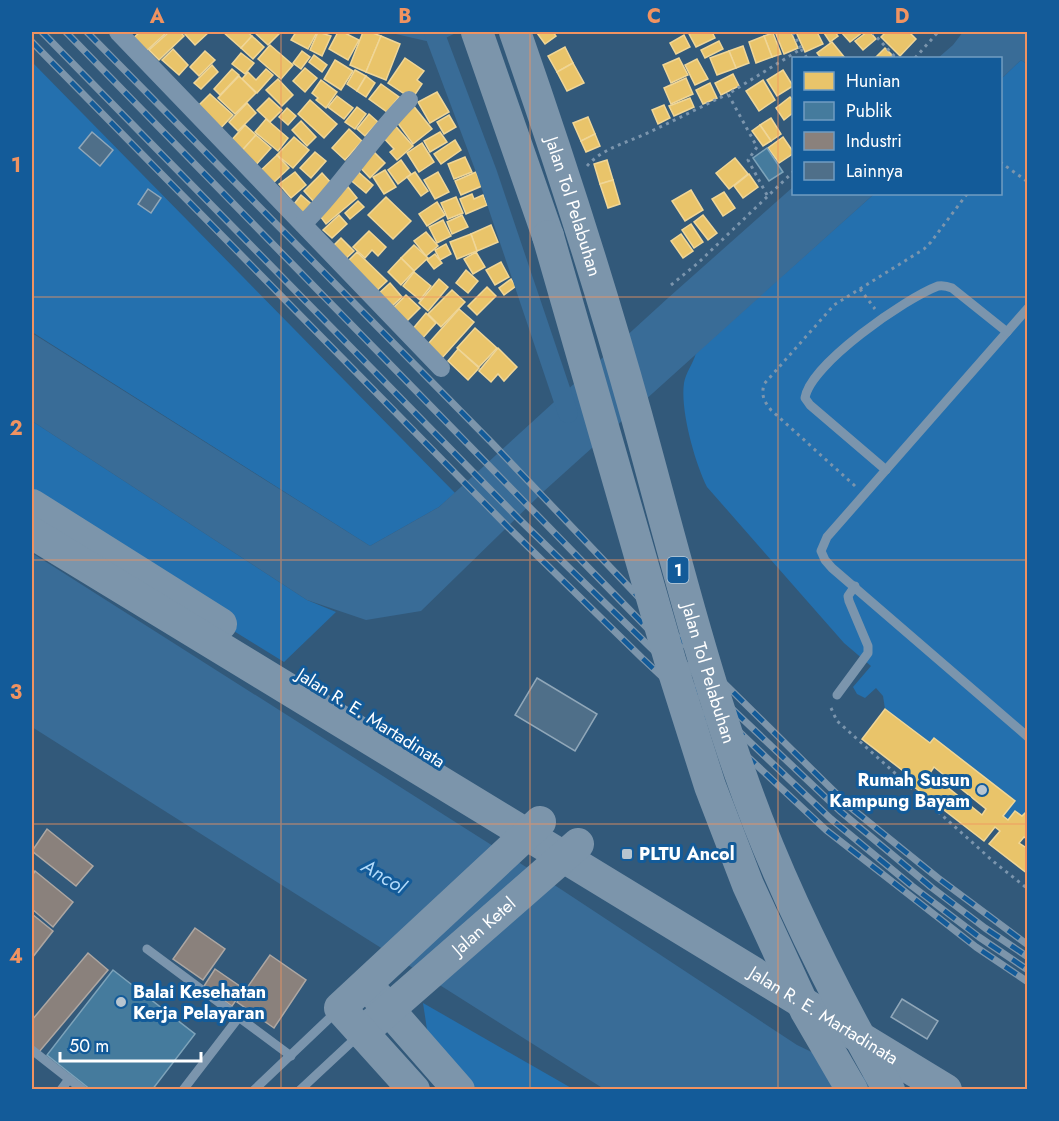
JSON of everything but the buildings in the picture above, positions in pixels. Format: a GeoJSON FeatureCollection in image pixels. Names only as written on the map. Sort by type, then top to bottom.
{"type":"FeatureCollection","features":[{"type":"Feature","properties":{"kind":"highway","name":"Jalan Tol Pelabuhan"},"geometry":{"type":"LineString","coordinates":[[477,32],[548,236],[670,660],[710,786],[748,885],[806,1011],[852,1089]]}},
{"type":"Feature","properties":{"kind":"highway","name":"Jalan Tol Pelabuhan"},"geometry":{"type":"LineString","coordinates":[[515,32],[576,211],[630,394],[688,609],[740,774],[800,922],[852,1025],[889,1089]]}},
{"type":"Feature","properties":{"kind":"highway","name":"Jalan R. E. Martadinata"},"geometry":{"type":"LineString","coordinates":[[32,505],[527,834]]}},
{"type":"Feature","properties":{"kind":"highway","name":"Jalan R. E. Martadinata"},"geometry":{"type":"LineString","coordinates":[[32,533],[946,1089]]}},
{"type":"Feature","properties":{"kind":"highway","name":"Jalan Ketel"},"geometry":{"type":"LineString","coordinates":[[340,1008],[527,834]]}},
{"type":"Feature","properties":{"kind":"highway","name":"Jalan Ketel"},"geometry":{"type":"LineString","coordinates":[[362,1033],[564,857]]}},
{"type":"Feature","properties":{"kind":"highway"},"geometry":{"type":"LineString","coordinates":[[366,984],[459,1089]]}},
{"type":"Feature","properties":{"kind":"highway"},"geometry":{"type":"LineString","coordinates":[[340,1008],[414,1089]]}},
{"type":"Feature","properties":{"kind":"street"},"geometry":{"type":"LineString","coordinates":[[118,32],[441,368]]}},
{"type":"Feature","properties":{"kind":"street"},"geometry":{"type":"LineString","coordinates":[[303,224],[329,197],[392,117],[409,100]]}},
{"type":"Feature","properties":{"kind":"lane"},"geometry":{"type":"LineString","coordinates":[[886,470],[810,405],[805,398],[806,389],[829,362],[882,320],[930,291],[946,285],[1007,332]]}},
{"type":"Feature","properties":{"kind":"lane"},"geometry":{"type":"LineString","coordinates":[[1028,308],[827,537],[821,551],[832,568],[1028,737]]}},
{"type":"Feature","properties":{"kind":"lane"},"geometry":{"type":"LineString","coordinates":[[837,694],[868,653],[868,646],[848,596],[855,586]]}},
{"type":"Feature","properties":{"kind":"lane"},"geometry":{"type":"LineString","coordinates":[[147,949],[291,1056]]}},
{"type":"Feature","properties":{"kind":"lane"},"geometry":{"type":"LineString","coordinates":[[254,1089],[340,1008]]}},
{"type":"Feature","properties":{"kind":"lane"},"geometry":{"type":"LineString","coordinates":[[183,1089],[239,1017]]}},
{"type":"Feature","properties":{"kind":"lane"},"geometry":{"type":"LineString","coordinates":[[300,1089],[362,1033]]}},
{"type":"Feature","properties":{"kind":"lane"},"geometry":{"type":"LineString","coordinates":[[32,1050],[83,1089]]}},
{"type":"Feature","properties":{"kind":"lane"},"geometry":{"type":"LineString","coordinates":[[61,1089],[69,1079]]}},
{"type":"Feature","properties":{"kind":"path"},"geometry":{"type":"LineString","coordinates":[[793,32],[806,57]]}},
{"type":"Feature","properties":{"kind":"path"},"geometry":{"type":"LineString","coordinates":[[872,32],[895,57]]}},
{"type":"Feature","properties":{"kind":"path"},"geometry":{"type":"LineString","coordinates":[[916,57],[938,32]]}},
{"type":"Feature","properties":{"kind":"path"},"geometry":{"type":"LineString","coordinates":[[587,166],[604,151],[728,94],[801,49]]}},
{"type":"Feature","properties":{"kind":"path"},"geometry":{"type":"LineString","coordinates":[[728,94],[757,147],[748,160],[767,195]]}},
{"type":"Feature","properties":{"kind":"path"},"geometry":{"type":"LineString","coordinates":[[1002,163],[1028,182]]}},
{"type":"Feature","properties":{"kind":"path"},"geometry":{"type":"LineString","coordinates":[[671,285],[698,263],[792,173]]}},
{"type":"Feature","properties":{"kind":"path"},"geometry":{"type":"LineString","coordinates":[[860,289],[882,320]]}},
{"type":"Feature","properties":{"kind":"path"},"geometry":{"type":"LineString","coordinates":[[837,694],[831,707],[837,721],[994,862],[1028,889]]}},
{"type":"Feature","properties":{"kind":"shaded area"},"geometry":{"type":"Polygon","coordinates":[[[1021,60],[1027,64],[1028,810],[1022,816],[1015,811],[1008,820],[1003,816],[1014,802],[934,738],[930,743],[885,709],[883,696],[876,688],[865,698],[857,694],[853,687],[871,666],[844,643],[707,487],[686,421],[683,394],[685,379],[696,353],[873,195],[1002,195],[1002,78],[1021,60]]]}},
{"type":"Feature","properties":{"kind":"shaded area"},"geometry":{"type":"Polygon","coordinates":[[[32,62],[455,493],[439,507],[370,546],[32,332],[32,62]]]}},
{"type":"Feature","properties":{"kind":"shaded area"},"geometry":{"type":"Polygon","coordinates":[[[32,421],[307,600],[336,612],[284,662],[32,506],[32,421]]]}},
{"type":"Feature","properties":{"kind":"shaded area"},"geometry":{"type":"Polygon","coordinates":[[[423,1003],[573,1089],[477,1089],[428,1036],[423,1003]]]}},
{"type":"Feature","properties":{"kind":"water"},"geometry":{"type":"Polygon","coordinates":[[[387,32],[458,32],[435,43],[387,32]]]}},
{"type":"Feature","properties":{"kind":"water"},"geometry":{"type":"Polygon","coordinates":[[[963,32],[1027,32],[1027,64],[1021,60],[1002,78],[1002,57],[939,57],[963,32]]]}},
{"type":"Feature","properties":{"kind":"water"},"geometry":{"type":"Polygon","coordinates":[[[792,188],[792,195],[873,195],[543,492],[421,611],[366,620],[307,600],[32,421],[32,333],[370,546],[439,507],[792,188]]]}},
{"type":"Feature","properties":{"kind":"water","name":"Ancol"},"geometry":{"type":"Polygon","coordinates":[[[32,553],[559,888],[797,1045],[889,1089],[604,1089],[32,727],[32,553]]]}},
{"type":"Feature","properties":{"kind":"waterway"},"geometry":{"type":"LineString","coordinates":[[434,32],[487,173],[568,413]]}},
{"type":"Feature","properties":{"kind":"railway"},"geometry":{"type":"LineString","coordinates":[[42,32],[519,519],[650,647],[831,819],[912,886],[979,937],[1028,970]]}},
{"type":"Feature","properties":{"kind":"railway"},"geometry":{"type":"LineString","coordinates":[[66,32],[657,638],[840,811],[931,887],[1028,957]]}},
{"type":"Feature","properties":{"kind":"railway"},"geometry":{"type":"LineString","coordinates":[[87,32],[492,443],[668,628],[850,807],[938,878],[1028,945]]}},
{"type":"Feature","properties":{"kind":"railway"},"geometry":{"type":"LineString","coordinates":[[32,42],[509,528],[642,658],[826,830],[976,947],[1028,982]]}},
{"type":"Feature","properties":{"kind":"place","name":"Rumah Susun Kampung Bayam"},"geometry":{"type":"Point","coordinates":[982,790]}},
{"type":"Feature","properties":{"kind":"place","name":"PLTU Ancol"},"geometry":{"type":"Point","coordinates":[627,854]}},
{"type":"Feature","properties":{"kind":"place","name":"Balai Kesehatan Kerja Pelayaran"},"geometry":{"type":"Point","coordinates":[121,1002]}}]}
